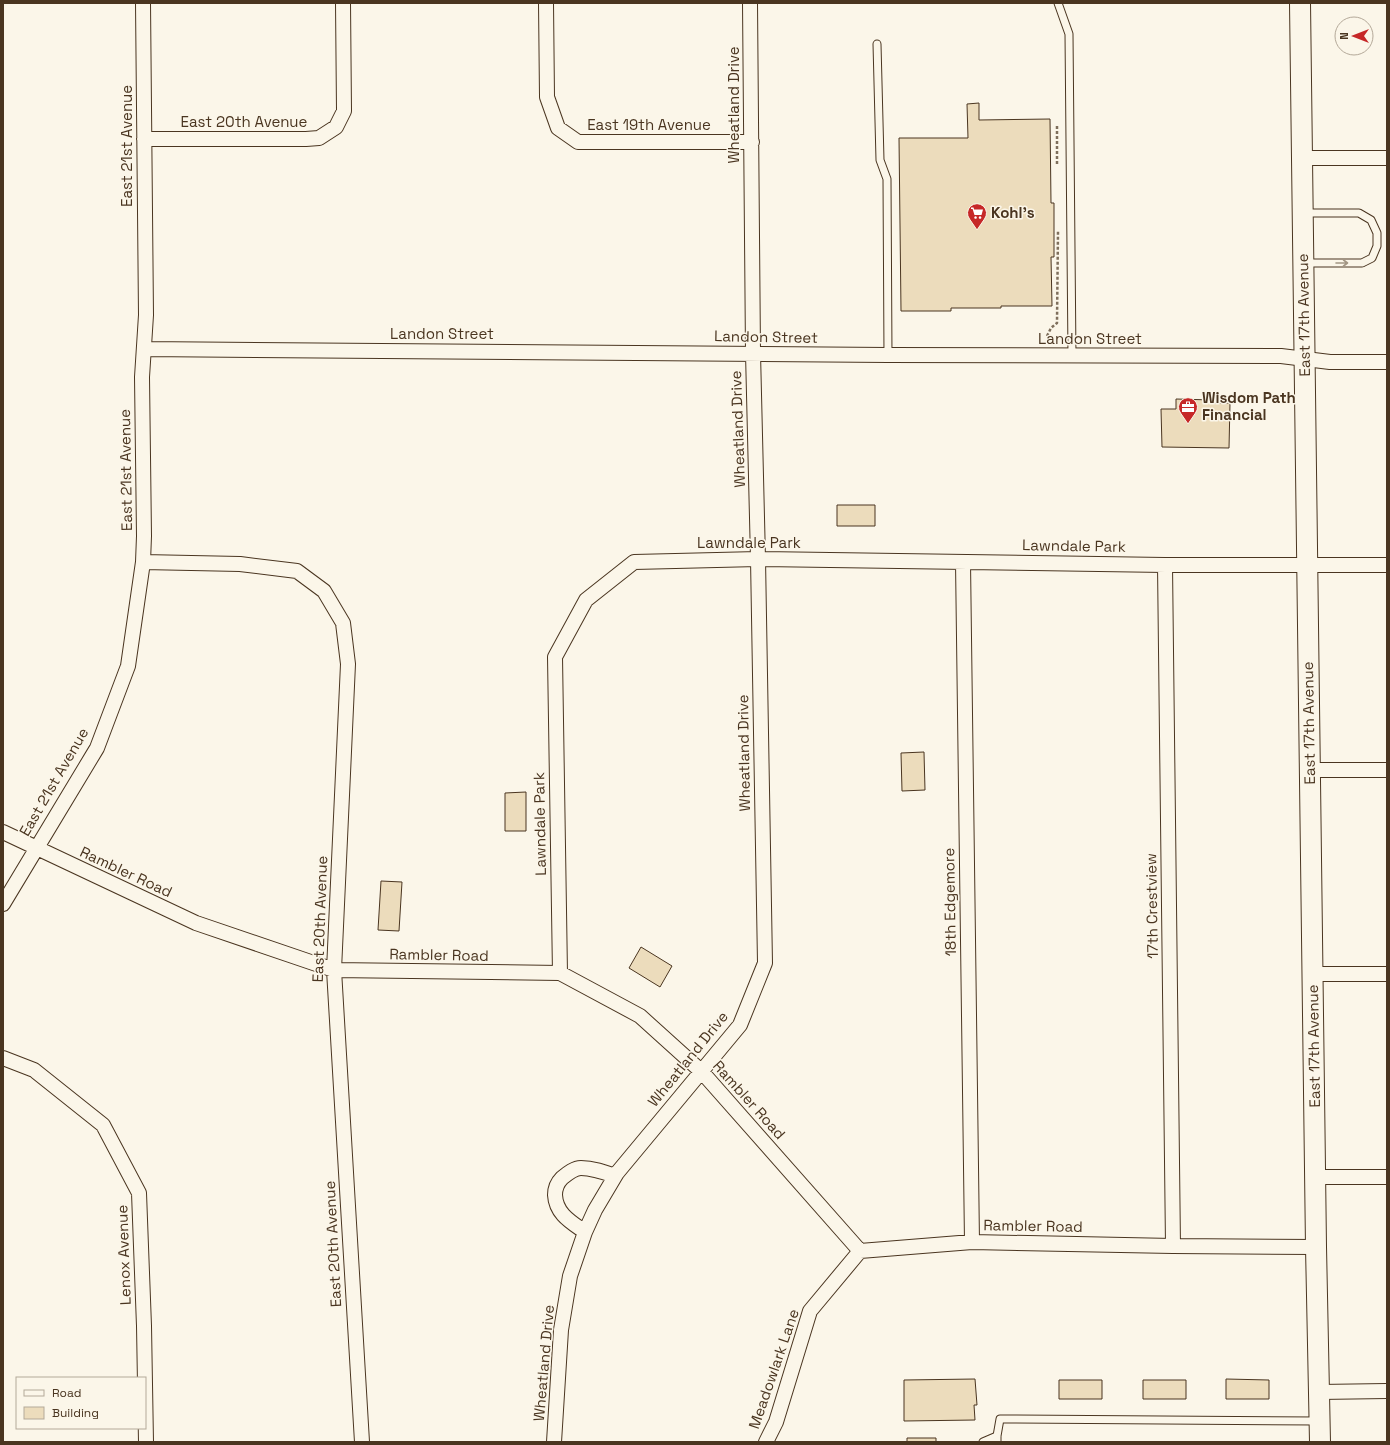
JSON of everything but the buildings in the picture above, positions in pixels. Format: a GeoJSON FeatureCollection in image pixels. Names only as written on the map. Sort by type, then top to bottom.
{"type":"FeatureCollection","features":[{"type":"Feature","properties":{"kind":"street","name":"East 21st Avenue"},"geometry":{"type":"LineString","coordinates":[[3,904],[97,748],[128,666],[143,562],[142,378],[146,315],[143,3]]}},
{"type":"Feature","properties":{"kind":"street","name":"East 20th Avenue"},"geometry":{"type":"LineString","coordinates":[[144,139],[319,138],[336,126],[344,111],[343,3]]}},
{"type":"Feature","properties":{"kind":"street","name":"East 19th Avenue"},"geometry":{"type":"LineString","coordinates":[[546,3],[547,97],[558,128],[578,142],[752,142]]}},
{"type":"Feature","properties":{"kind":"street","name":"Wheatland Drive"},"geometry":{"type":"LineString","coordinates":[[554,1442],[561,1330],[570,1276],[585,1232],[595,1210],[615,1176],[740,1025],[765,963],[753,353],[750,3]]}},
{"type":"Feature","properties":{"kind":"street","name":"East 17th Avenue"},"geometry":{"type":"LineString","coordinates":[[1300,3],[1314,974],[1316,1247],[1320,1442]]}},
{"type":"Feature","properties":{"kind":"street"},"geometry":{"type":"LineString","coordinates":[[1302,158],[1387,158]]}},
{"type":"Feature","properties":{"kind":"street","name":"Landon Street"},"geometry":{"type":"LineString","coordinates":[[144,349],[888,355],[1281,356],[1330,362],[1387,362]]}},
{"type":"Feature","properties":{"kind":"street","name":"Lawndale Park"},"geometry":{"type":"LineString","coordinates":[[560,973],[555,657],[586,600],[634,562],[758,559],[1165,565],[1387,565]]}},
{"type":"Feature","properties":{"kind":"street","name":"East 20th Avenue"},"geometry":{"type":"LineString","coordinates":[[143,562],[240,564],[297,571],[324,591],[343,623],[348,664],[334,970],[362,1442]]}},
{"type":"Feature","properties":{"kind":"street","name":"18th Edgemore"},"geometry":{"type":"LineString","coordinates":[[963,562],[972,1242]]}},
{"type":"Feature","properties":{"kind":"street","name":"17th Crestview"},"geometry":{"type":"LineString","coordinates":[[1165,565],[1173,1246]]}},
{"type":"Feature","properties":{"kind":"street"},"geometry":{"type":"LineString","coordinates":[[1310,770],[1387,770]]}},
{"type":"Feature","properties":{"kind":"street","name":"Rambler Road"},"geometry":{"type":"LineString","coordinates":[[3,832],[196,924],[334,970],[560,973],[640,1016],[702,1072],[860,1252],[972,1242],[1316,1247]]}},
{"type":"Feature","properties":{"kind":"street"},"geometry":{"type":"LineString","coordinates":[[1314,974],[1387,974]]}},
{"type":"Feature","properties":{"kind":"street","name":"Lenox Avenue"},"geometry":{"type":"LineString","coordinates":[[3,1058],[34,1070],[103,1125],[139,1193],[145,1377]]}},
{"type":"Feature","properties":{"kind":"street"},"geometry":{"type":"LineString","coordinates":[[585,1232],[568,1220],[560,1212],[556,1203],[556,1188],[560,1180],[579,1168],[588,1168],[615,1176]]}},
{"type":"Feature","properties":{"kind":"street"},"geometry":{"type":"LineString","coordinates":[[1316,1177],[1387,1177]]}},
{"type":"Feature","properties":{"kind":"street","name":"Meadowlark Lane"},"geometry":{"type":"LineString","coordinates":[[766,1442],[776,1422],[810,1311],[860,1252]]}},
{"type":"Feature","properties":{"kind":"street"},"geometry":{"type":"LineString","coordinates":[[1319,1392],[1387,1391]]}},
{"type":"Feature","properties":{"kind":"street","name":"Lenox Avenue"},"geometry":{"type":"LineString","coordinates":[[146,1429],[146,1442]]}},
{"type":"Feature","properties":{"kind":"lane"},"geometry":{"type":"LineString","coordinates":[[1058,3],[1069,34],[1072,356]]}},
{"type":"Feature","properties":{"kind":"lane"},"geometry":{"type":"LineString","coordinates":[[878,44],[880,160],[887,178],[888,355]]}},
{"type":"Feature","properties":{"kind":"lane"},"geometry":{"type":"LineString","coordinates":[[1303,213],[1359,213],[1371,220],[1377,233],[1377,246],[1372,258],[1362,263],[1304,263]]}},
{"type":"Feature","properties":{"kind":"lane"},"geometry":{"type":"LineString","coordinates":[[983,1442],[997,1439],[1000,1419],[1320,1421]]}},
{"type":"Feature","properties":{"kind":"path"},"geometry":{"type":"LineString","coordinates":[[1057,126],[1058,171]]}},
{"type":"Feature","properties":{"kind":"path"},"geometry":{"type":"LineString","coordinates":[[1047,336],[1051,328],[1058,323],[1058,224]]}},
{"type":"Feature","properties":{"kind":"place","name":"Kohl's"},"geometry":{"type":"Point","coordinates":[977,230]}},
{"type":"Feature","properties":{"kind":"place","name":"Wisdom Path Financial"},"geometry":{"type":"Point","coordinates":[1188,424]}}]}
